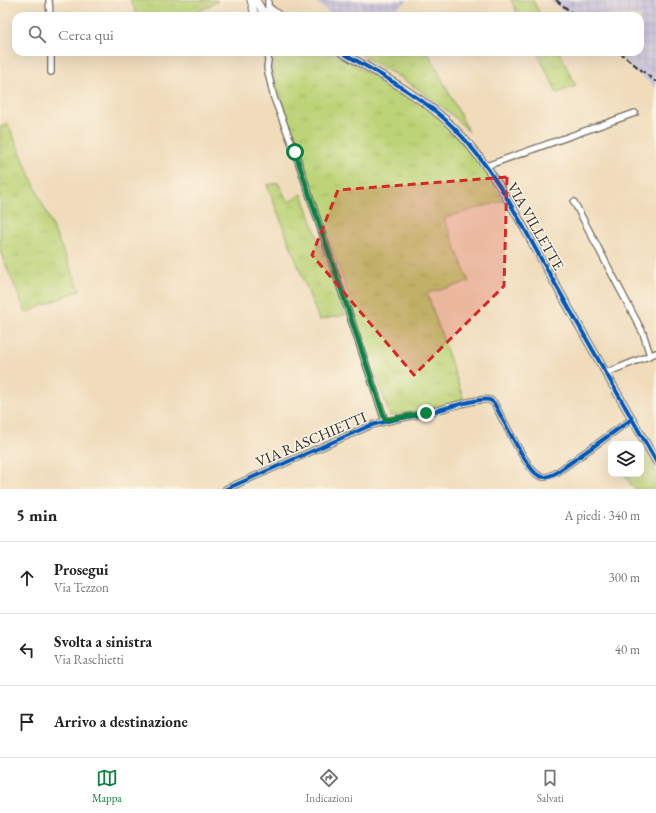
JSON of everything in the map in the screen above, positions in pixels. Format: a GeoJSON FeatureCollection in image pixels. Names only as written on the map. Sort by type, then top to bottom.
{"type":"FeatureCollection","features":[{"type":"Feature","properties":{"kind":"street"},"geometry":{"type":"LineString","coordinates":[[49,0],[50,12]]}},
{"type":"Feature","properties":{"kind":"street"},"geometry":{"type":"LineString","coordinates":[[251,0],[259,12]]}},
{"type":"Feature","properties":{"kind":"street"},"geometry":{"type":"LineString","coordinates":[[256,0],[259,12]]}},
{"type":"Feature","properties":{"kind":"street"},"geometry":{"type":"LineString","coordinates":[[260,12],[263,0]]}},
{"type":"Feature","properties":{"kind":"street"},"geometry":{"type":"LineString","coordinates":[[268,0],[269,7],[275,12]]}},
{"type":"Feature","properties":{"kind":"street"},"geometry":{"type":"LineString","coordinates":[[50,56],[51,72]]}},
{"type":"Feature","properties":{"kind":"street"},"geometry":{"type":"LineString","coordinates":[[268,56],[267,68],[274,98],[295,152],[385,420]]}},
{"type":"Feature","properties":{"kind":"street","name":"VIA VILLETTE"},"geometry":{"type":"LineString","coordinates":[[349,56],[435,111],[454,128],[486,166],[517,216],[656,461]]}},
{"type":"Feature","properties":{"kind":"street"},"geometry":{"type":"LineString","coordinates":[[486,166],[635,113]]}},
{"type":"Feature","properties":{"kind":"street"},"geometry":{"type":"LineString","coordinates":[[574,202],[643,333],[650,355]]}},
{"type":"Feature","properties":{"kind":"street"},"geometry":{"type":"LineString","coordinates":[[606,374],[656,353]]}},
{"type":"Feature","properties":{"kind":"street","name":"VIA RASCHIETTI"},"geometry":{"type":"LineString","coordinates":[[226,489],[385,420],[426,413],[480,400],[490,400],[494,403],[529,467],[539,476],[544,477],[556,473],[632,420]]}},
{"type":"Feature","properties":{"kind":"highlighted area"},"geometry":{"type":"Polygon","coordinates":[[[507,177],[504,286],[414,375],[312,255],[338,190],[507,177]]]}},
{"type":"Feature","properties":{"kind":"shaded area"},"geometry":{"type":"Polygon","coordinates":[[[409,0],[390,12],[328,12],[315,1],[409,0]]]}},
{"type":"Feature","properties":{"kind":"shaded area"},"geometry":{"type":"Polygon","coordinates":[[[549,0],[562,0],[576,12],[564,12],[549,0]]]}},
{"type":"Feature","properties":{"kind":"shaded area"},"geometry":{"type":"Polygon","coordinates":[[[562,0],[656,0],[656,78],[630,56],[644,56],[644,12],[576,12],[562,0]]]}},
{"type":"Feature","properties":{"kind":"shaded area"},"geometry":{"type":"Polygon","coordinates":[[[618,56],[630,56],[656,78],[656,88],[618,56]]]}},
{"type":"Feature","properties":{"kind":"green space"},"geometry":{"type":"Polygon","coordinates":[[[130,0],[218,1],[198,12],[136,12],[130,0]]]}},
{"type":"Feature","properties":{"kind":"green space"},"geometry":{"type":"Polygon","coordinates":[[[511,0],[533,0],[539,12],[517,12],[511,0]]]}},
{"type":"Feature","properties":{"kind":"green space"},"geometry":{"type":"Polygon","coordinates":[[[274,56],[340,56],[422,105],[458,136],[484,168],[503,201],[444,218],[469,282],[427,293],[464,400],[390,416],[307,177],[272,70],[274,56]]]}},
{"type":"Feature","properties":{"kind":"green space"},"geometry":{"type":"Polygon","coordinates":[[[363,56],[430,56],[469,132],[457,119],[430,97],[363,56]]]}},
{"type":"Feature","properties":{"kind":"green space"},"geometry":{"type":"Polygon","coordinates":[[[539,56],[561,56],[576,86],[557,93],[539,56]]]}},
{"type":"Feature","properties":{"kind":"green space"},"geometry":{"type":"Polygon","coordinates":[[[8,124],[80,290],[26,313],[0,251],[0,127],[8,124]]]}},
{"type":"Feature","properties":{"kind":"green space"},"geometry":{"type":"Polygon","coordinates":[[[278,183],[288,202],[302,194],[345,315],[319,320],[267,185],[278,183]]]}},
{"type":"Feature","properties":{"kind":"green space"},"geometry":{"type":"Polygon","coordinates":[[[646,451],[656,469],[656,489],[634,489],[626,477],[644,477],[644,452],[646,451]]]}},
{"type":"Feature","properties":{"kind":"railway"},"geometry":{"type":"LineString","coordinates":[[556,0],[571,12]]}},
{"type":"Feature","properties":{"kind":"railway"},"geometry":{"type":"LineString","coordinates":[[624,56],[656,82]]}},
{"type":"Feature","properties":{"kind":"cycle path"},"geometry":{"type":"LineString","coordinates":[[348,56],[429,106],[454,128],[481,159],[515,212],[656,461]]}},
{"type":"Feature","properties":{"kind":"cycle path"},"geometry":{"type":"LineString","coordinates":[[226,489],[369,426],[477,400],[490,400],[494,403],[528,464],[533,471],[542,477],[556,473],[632,419]]}},
{"type":"Feature","properties":{"kind":"route"},"geometry":{"type":"LineString","coordinates":[[295,152],[385,420],[426,413]]}}]}
